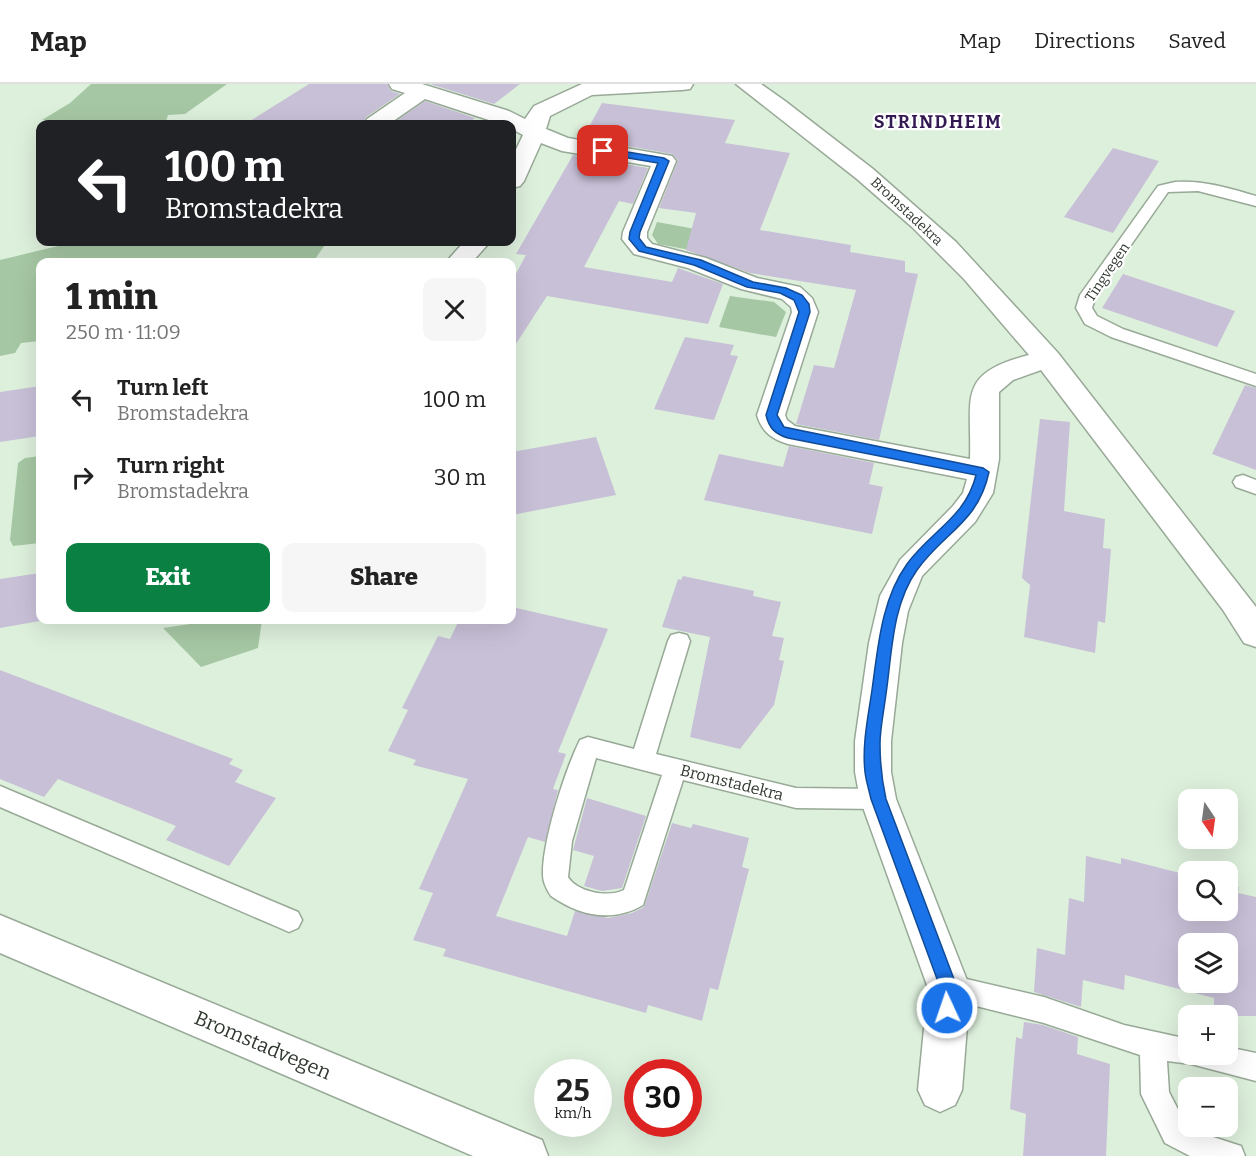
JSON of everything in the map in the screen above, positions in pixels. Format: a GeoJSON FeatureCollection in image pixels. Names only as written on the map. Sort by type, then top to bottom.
{"type":"FeatureCollection","features":[{"type":"Feature","properties":{"kind":"street"},"geometry":{"type":"LineString","coordinates":[[400,84],[510,120]]}},
{"type":"Feature","properties":{"kind":"street"},"geometry":{"type":"LineString","coordinates":[[516,172],[535,132],[536,119],[542,111],[588,89],[682,84]]}},
{"type":"Feature","properties":{"kind":"street","name":"Bromstadekra"},"geometry":{"type":"LineString","coordinates":[[747,84],[824,139],[920,222],[973,274],[1047,359],[1235,601],[1256,634]]}},
{"type":"Feature","properties":{"kind":"street"},"geometry":{"type":"LineString","coordinates":[[381,120],[422,91]]}},
{"type":"Feature","properties":{"kind":"street"},"geometry":{"type":"LineString","coordinates":[[516,123],[562,144],[664,161],[635,232],[634,239],[637,244],[651,252],[697,263],[731,278],[783,290],[798,297],[805,312],[771,415],[774,424],[780,430],[788,434],[983,472]]}},
{"type":"Feature","properties":{"kind":"street"},"geometry":{"type":"LineString","coordinates":[[462,258],[474,246]]}},
{"type":"Feature","properties":{"kind":"street"},"geometry":{"type":"LineString","coordinates":[[940,1090],[949,987],[878,799],[873,772],[872,741],[889,623],[898,593],[910,569],[922,554],[966,513],[978,492],[983,472],[984,394],[990,383],[999,375],[1012,369],[1047,359]]}},
{"type":"Feature","properties":{"kind":"street","name":"Bromstadvegen"},"geometry":{"type":"LineString","coordinates":[[0,934],[526,1156]]}},
{"type":"Feature","properties":{"kind":"lane","name":"Tingvegen"},"geometry":{"type":"LineString","coordinates":[[1256,201],[1198,184],[1178,184],[1163,189],[1088,295],[1084,308],[1091,320],[1117,333],[1256,380]]}},
{"type":"Feature","properties":{"kind":"lane"},"geometry":{"type":"LineString","coordinates":[[642,760],[679,641]]}},
{"type":"Feature","properties":{"kind":"lane","name":"Bromstadekra"},"geometry":{"type":"LineString","coordinates":[[675,769],[634,897],[620,906],[593,904],[558,886],[554,877],[560,840],[588,747],[796,798],[878,799]]}},
{"type":"Feature","properties":{"kind":"lane"},"geometry":{"type":"LineString","coordinates":[[0,796],[289,920]]}},
{"type":"Feature","properties":{"kind":"lane"},"geometry":{"type":"LineString","coordinates":[[949,987],[1044,1010],[1124,1038],[1178,1050]]}},
{"type":"Feature","properties":{"kind":"lane"},"geometry":{"type":"LineString","coordinates":[[1153,1045],[1155,1094],[1175,1133],[1206,1149],[1232,1156]]}},
{"type":"Feature","properties":{"kind":"lane"},"geometry":{"type":"LineString","coordinates":[[1238,1063],[1256,1067]]}},
{"type":"Feature","properties":{"kind":"green space"},"geometry":{"type":"Polygon","coordinates":[[[91,84],[227,84],[185,114],[168,115],[166,120],[42,120],[70,103],[91,84]]]}},
{"type":"Feature","properties":{"kind":"green space"},"geometry":{"type":"Polygon","coordinates":[[[657,222],[739,237],[725,268],[690,250],[658,244],[652,235],[657,222]]]}},
{"type":"Feature","properties":{"kind":"green space"},"geometry":{"type":"Polygon","coordinates":[[[58,246],[324,246],[316,258],[36,258],[36,341],[21,343],[15,353],[0,356],[0,260],[58,246]]]}},
{"type":"Feature","properties":{"kind":"green space"},"geometry":{"type":"Polygon","coordinates":[[[730,296],[774,302],[786,312],[776,337],[719,327],[730,296]]]}},
{"type":"Feature","properties":{"kind":"green space"},"geometry":{"type":"Polygon","coordinates":[[[36,457],[36,543],[13,546],[10,540],[18,463],[25,458],[36,457]]]}},
{"type":"Feature","properties":{"kind":"green space"},"geometry":{"type":"Polygon","coordinates":[[[190,624],[261,624],[258,648],[201,667],[163,628],[190,624]]]}},
{"type":"Feature","properties":{"kind":"building"},"geometry":{"type":"Polygon","coordinates":[[[309,84],[387,84],[391,91],[400,94],[364,120],[251,120],[309,84]]]}},
{"type":"Feature","properties":{"kind":"building"},"geometry":{"type":"Polygon","coordinates":[[[430,84],[520,84],[494,104],[430,84]]]}},
{"type":"Feature","properties":{"kind":"building"},"geometry":{"type":"Polygon","coordinates":[[[425,101],[475,118],[472,120],[398,120],[425,101]]]}},
{"type":"Feature","properties":{"kind":"building"},"geometry":{"type":"Polygon","coordinates":[[[602,103],[735,120],[725,143],[790,153],[760,230],[851,245],[850,252],[905,261],[905,272],[918,274],[879,440],[796,424],[814,365],[834,368],[856,290],[750,273],[686,250],[696,213],[659,208],[678,160],[672,154],[583,138],[602,103]]]}},
{"type":"Feature","properties":{"kind":"building"},"geometry":{"type":"Polygon","coordinates":[[[1113,148],[1159,161],[1113,233],[1064,217],[1113,148]]]}},
{"type":"Feature","properties":{"kind":"building"},"geometry":{"type":"Polygon","coordinates":[[[573,155],[648,168],[633,204],[619,201],[584,267],[672,282],[678,268],[723,284],[708,324],[547,296],[516,344],[516,274],[526,255],[516,254],[573,155]]]}},
{"type":"Feature","properties":{"kind":"building"},"geometry":{"type":"Polygon","coordinates":[[[1123,274],[1235,311],[1217,347],[1102,308],[1123,274]]]}},
{"type":"Feature","properties":{"kind":"building"},"geometry":{"type":"Polygon","coordinates":[[[685,337],[734,345],[730,355],[738,356],[714,420],[654,409],[685,337]]]}},
{"type":"Feature","properties":{"kind":"building"},"geometry":{"type":"Polygon","coordinates":[[[1245,385],[1256,388],[1256,470],[1212,454],[1245,385]]]}},
{"type":"Feature","properties":{"kind":"building"},"geometry":{"type":"Polygon","coordinates":[[[36,387],[36,437],[0,442],[0,392],[36,387]]]}},
{"type":"Feature","properties":{"kind":"building"},"geometry":{"type":"Polygon","coordinates":[[[1040,419],[1070,422],[1064,511],[1105,519],[1103,548],[1111,549],[1105,623],[1098,621],[1095,653],[1024,637],[1030,585],[1022,578],[1040,419]]]}},
{"type":"Feature","properties":{"kind":"building"},"geometry":{"type":"Polygon","coordinates":[[[596,437],[616,495],[516,514],[516,451],[596,437]]]}},
{"type":"Feature","properties":{"kind":"building"},"geometry":{"type":"Polygon","coordinates":[[[789,446],[874,463],[869,484],[883,487],[872,534],[704,500],[719,454],[783,467],[789,446]]]}},
{"type":"Feature","properties":{"kind":"building"},"geometry":{"type":"Polygon","coordinates":[[[36,574],[36,622],[0,628],[0,579],[36,574]]]}},
{"type":"Feature","properties":{"kind":"building"},"geometry":{"type":"Polygon","coordinates":[[[683,576],[754,591],[753,596],[781,602],[772,636],[784,638],[779,660],[784,661],[774,705],[740,749],[690,737],[710,637],[662,627],[678,579],[681,580],[683,576]]]}},
{"type":"Feature","properties":{"kind":"building"},"geometry":{"type":"Polygon","coordinates":[[[516,608],[608,629],[558,752],[566,754],[553,789],[558,790],[545,842],[528,837],[496,916],[567,936],[575,911],[608,918],[632,913],[644,907],[672,823],[691,828],[693,824],[749,838],[742,867],[749,869],[718,990],[710,988],[702,1021],[648,1005],[646,1013],[443,956],[446,949],[413,940],[433,893],[419,889],[468,779],[413,765],[416,760],[388,751],[408,710],[402,708],[438,636],[450,639],[457,624],[516,624],[516,608]]]}},
{"type":"Feature","properties":{"kind":"building"},"geometry":{"type":"Polygon","coordinates":[[[0,670],[233,759],[229,764],[243,770],[235,782],[276,798],[229,866],[166,840],[176,826],[58,779],[44,797],[0,779],[0,670]]]}},
{"type":"Feature","properties":{"kind":"building"},"geometry":{"type":"Polygon","coordinates":[[[587,798],[646,816],[622,888],[602,891],[584,886],[594,856],[573,850],[587,798]]]}},
{"type":"Feature","properties":{"kind":"building"},"geometry":{"type":"Polygon","coordinates":[[[1086,856],[1121,864],[1121,858],[1178,872],[1178,921],[1238,921],[1238,893],[1256,897],[1256,1016],[1238,1016],[1238,1005],[1214,1005],[1214,998],[1195,993],[1238,993],[1238,933],[1178,933],[1178,989],[1125,975],[1124,990],[1083,980],[1081,1007],[1034,992],[1037,948],[1065,955],[1069,898],[1084,902],[1086,856]]]}},
{"type":"Feature","properties":{"kind":"building"},"geometry":{"type":"Polygon","coordinates":[[[1024,1022],[1043,1025],[1078,1037],[1077,1054],[1110,1064],[1106,1156],[1023,1156],[1026,1114],[1010,1109],[1016,1037],[1022,1039],[1024,1022]]]}},
{"type":"Feature","properties":{"kind":"district","name":"STRINDHEIM"},"geometry":{"type":"Point","coordinates":[938,122]}},
{"type":"Feature","properties":{"kind":"route"},"geometry":{"type":"LineString","coordinates":[[603,151],[664,161],[635,232],[634,239],[643,249],[697,263],[750,284],[783,290],[798,297],[803,304],[805,312],[771,415],[774,424],[780,430],[788,434],[983,472],[978,492],[966,513],[922,554],[910,569],[898,593],[889,623],[872,741],[873,772],[878,799],[949,987],[947,1008]]}}]}
